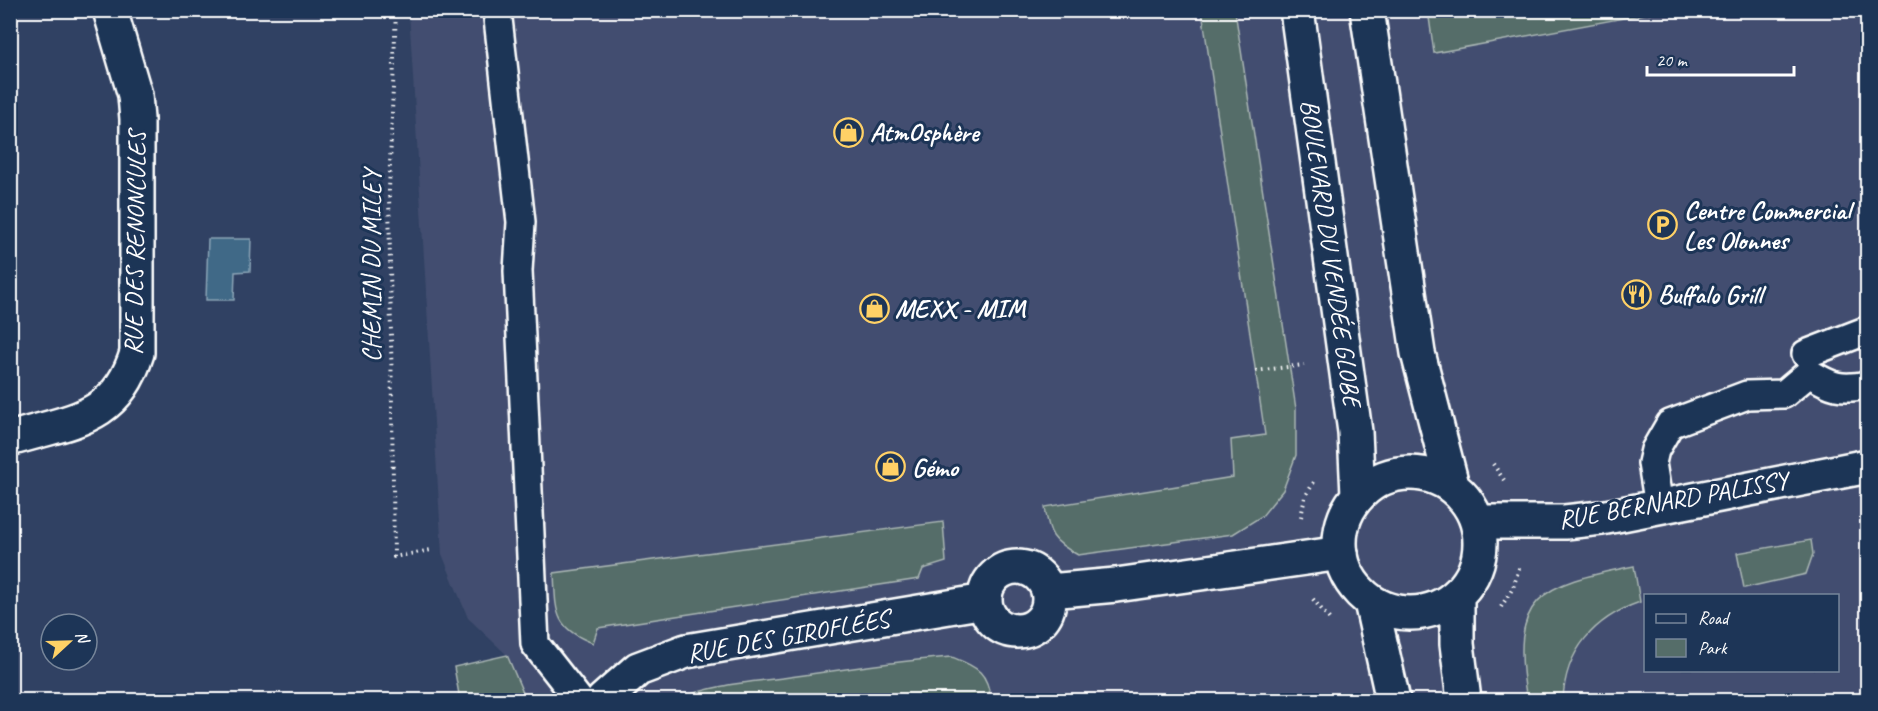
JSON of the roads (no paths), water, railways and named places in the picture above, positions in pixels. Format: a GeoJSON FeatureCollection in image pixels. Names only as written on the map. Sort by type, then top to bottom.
{"type":"FeatureCollection","features":[{"type":"Feature","properties":{"kind":"street","name":"RUE DES RENONCULES"},"geometry":{"type":"LineString","coordinates":[[10,439],[100,409],[115,398],[125,385],[137,352],[137,119],[135,95],[110,10]]}},
{"type":"Feature","properties":{"kind":"street","name":"BOULEVARD DU VENDÉE GLOBE"},"geometry":{"type":"LineString","coordinates":[[1297,10],[1328,220],[1355,441],[1358,495]]}},
{"type":"Feature","properties":{"kind":"street"},"geometry":{"type":"LineString","coordinates":[[1367,10],[1418,353],[1452,485]]}},
{"type":"Feature","properties":{"kind":"street","name":"RUE BERNARD PALISSY"},"geometry":{"type":"LineString","coordinates":[[1478,522],[1592,519],[1868,466]]}},
{"type":"Feature","properties":{"kind":"street"},"geometry":{"type":"LineString","coordinates":[[1403,472],[1428,475],[1452,485],[1463,496],[1478,522],[1481,543],[1478,563],[1470,581],[1456,597],[1437,609],[1414,614],[1392,611],[1371,602],[1357,589],[1347,572],[1341,553],[1340,533],[1347,512],[1358,495],[1378,480],[1403,472]]}},
{"type":"Feature","properties":{"kind":"street"},"geometry":{"type":"LineString","coordinates":[[1049,591],[1341,553]]}},
{"type":"Feature","properties":{"kind":"street"},"geometry":{"type":"LineString","coordinates":[[1014,567],[1034,572],[1042,579],[1049,591],[1046,614],[1038,624],[1025,631],[1010,631],[999,626],[987,611],[985,601],[992,579],[1003,570],[1014,567]]}},
{"type":"Feature","properties":{"kind":"street"},"geometry":{"type":"LineString","coordinates":[[1456,597],[1457,644],[1464,700]]}},
{"type":"Feature","properties":{"kind":"street","name":"RUE DES GIROFLÉES"},"geometry":{"type":"LineString","coordinates":[[603,700],[639,669],[686,651],[985,601]]}},
{"type":"Feature","properties":{"kind":"street"},"geometry":{"type":"LineString","coordinates":[[1371,602],[1393,700]]}},
{"type":"Feature","properties":{"kind":"lane"},"geometry":{"type":"LineString","coordinates":[[497,10],[521,222],[518,272],[535,644],[579,700]]}},
{"type":"Feature","properties":{"kind":"lane"},"geometry":{"type":"LineString","coordinates":[[1659,506],[1652,463],[1655,450],[1670,424],[1747,395],[1784,394],[1807,364],[1868,330]]}},
{"type":"Feature","properties":{"kind":"lane"},"geometry":{"type":"LineString","coordinates":[[1807,364],[1833,387],[1849,389],[1868,385]]}},
{"type":"Feature","properties":{"kind":"place","name":"AtmOsphère"},"geometry":{"type":"Point","coordinates":[849,132]}},
{"type":"Feature","properties":{"kind":"place","name":"Centre Commercial Les Olonnes"},"geometry":{"type":"Point","coordinates":[1663,225]}},
{"type":"Feature","properties":{"kind":"place","name":"Buffalo Grill"},"geometry":{"type":"Point","coordinates":[1637,294]}},
{"type":"Feature","properties":{"kind":"place","name":"MEXX - MIM"},"geometry":{"type":"Point","coordinates":[874,308]}},
{"type":"Feature","properties":{"kind":"place","name":"Gémo"},"geometry":{"type":"Point","coordinates":[891,467]}}]}
